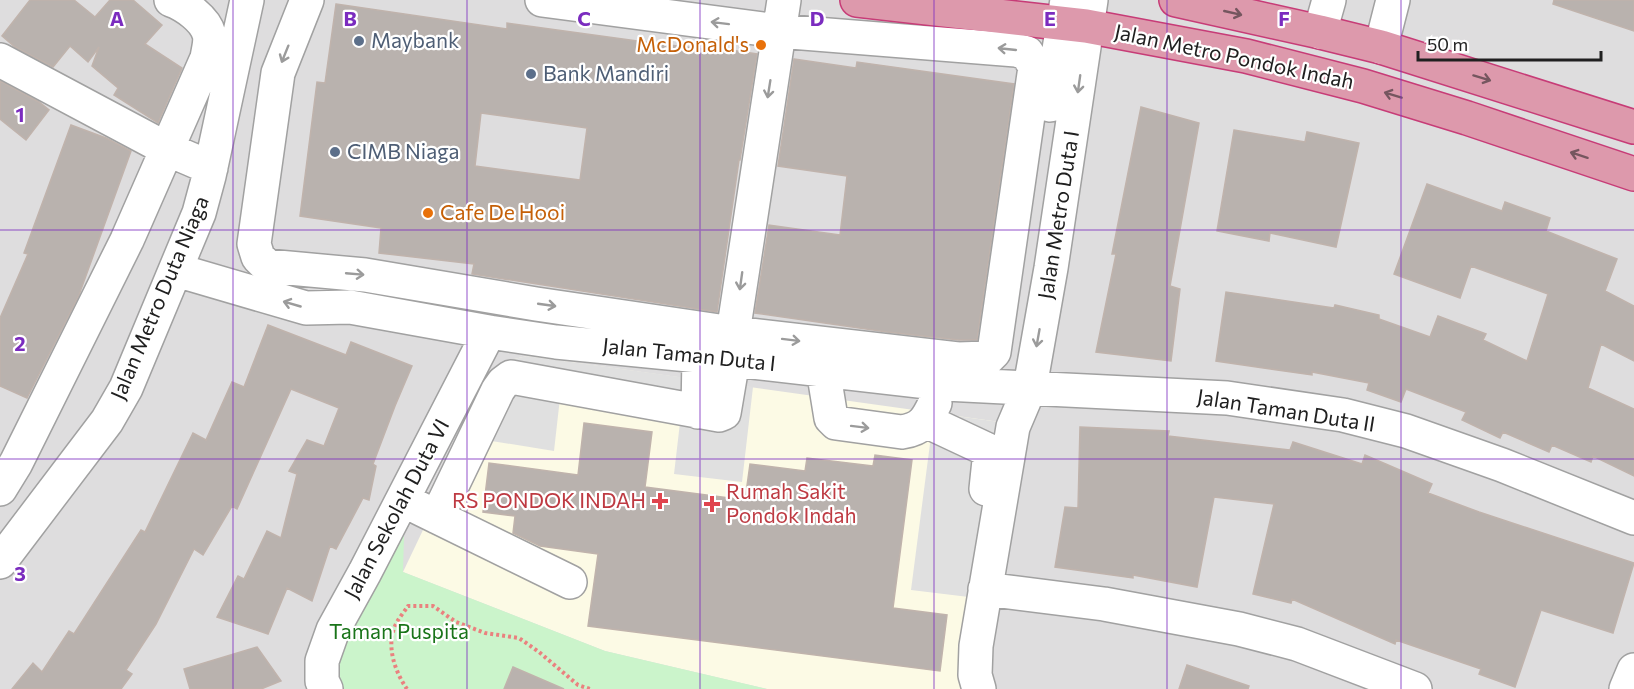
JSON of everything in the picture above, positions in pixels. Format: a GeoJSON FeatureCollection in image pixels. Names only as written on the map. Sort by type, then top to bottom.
{"type":"FeatureCollection","features":[{"type":"Feature","properties":{"kind":"highway","name":"Jalan Metro Pondok Indah"},"geometry":{"type":"LineString","coordinates":[[857,0],[1077,12],[1363,86],[1634,174]]}},
{"type":"Feature","properties":{"kind":"highway","name":"Jalan Metro Pondok Indah"},"geometry":{"type":"LineString","coordinates":[[1176,0],[1381,47],[1634,126]]}},
{"type":"Feature","properties":{"kind":"street"},"geometry":{"type":"LineString","coordinates":[[55,490],[6,468],[127,240],[207,58],[210,36],[204,24],[182,4],[171,0]]}},
{"type":"Feature","properties":{"kind":"street","name":"Jalan Metro Duta Niaga"},"geometry":{"type":"LineString","coordinates":[[0,562],[107,421],[126,388],[199,213],[211,168],[247,0]]}},
{"type":"Feature","properties":{"kind":"street"},"geometry":{"type":"LineString","coordinates":[[307,0],[278,73],[254,244],[258,257],[267,266],[365,275],[536,303],[733,346],[958,359],[988,358],[994,352],[1027,264],[1043,81],[1032,59],[1026,53],[781,15],[542,0]]}},
{"type":"Feature","properties":{"kind":"street"},"geometry":{"type":"LineString","coordinates":[[1320,32],[1329,0]]}},
{"type":"Feature","properties":{"kind":"street"},"geometry":{"type":"LineString","coordinates":[[1381,47],[1393,0]]}},
{"type":"Feature","properties":{"kind":"street","name":"Jalan Metro Duta I"},"geometry":{"type":"LineString","coordinates":[[1055,160],[1043,81],[1077,12]]}},
{"type":"Feature","properties":{"kind":"street","name":"Jalan Metro Duta I"},"geometry":{"type":"LineString","coordinates":[[979,689],[975,675],[975,646],[1013,427],[1027,264],[1055,160],[1077,12]]}},
{"type":"Feature","properties":{"kind":"street"},"geometry":{"type":"LineString","coordinates":[[439,512],[498,390],[511,377],[698,412],[719,415],[724,413],[781,15]]}},
{"type":"Feature","properties":{"kind":"street"},"geometry":{"type":"LineString","coordinates":[[0,60],[167,149],[211,168]]}},
{"type":"Feature","properties":{"kind":"street","name":"Jalan Taman Duta I"},"geometry":{"type":"LineString","coordinates":[[180,259],[324,288],[350,307],[489,332],[556,342],[699,356],[733,346],[823,369],[945,384],[1018,387]]}},
{"type":"Feature","properties":{"kind":"street","name":"Jalan Sekolah Duta VI"},"geometry":{"type":"LineString","coordinates":[[326,689],[322,681],[322,661],[333,630],[489,332]]}},
{"type":"Feature","properties":{"kind":"street"},"geometry":{"type":"LineString","coordinates":[[698,412],[699,356]]}},
{"type":"Feature","properties":{"kind":"street"},"geometry":{"type":"LineString","coordinates":[[823,369],[831,418],[836,423],[902,432],[912,430],[926,421],[945,384]]}},
{"type":"Feature","properties":{"kind":"street","name":"Jalan Taman Duta II"},"geometry":{"type":"LineString","coordinates":[[1018,387],[1227,398],[1343,415],[1406,431],[1502,465],[1634,518]]}},
{"type":"Feature","properties":{"kind":"street"},"geometry":{"type":"LineString","coordinates":[[926,421],[988,449],[991,453],[957,689]]}},
{"type":"Feature","properties":{"kind":"street"},"geometry":{"type":"LineString","coordinates":[[405,495],[570,582]]}},
{"type":"Feature","properties":{"kind":"street"},"geometry":{"type":"LineString","coordinates":[[985,589],[1104,604],[1239,629],[1297,644],[1415,689]]}},
{"type":"Feature","properties":{"kind":"street"},"geometry":{"type":"LineString","coordinates":[[1626,689],[1634,670]]}},
{"type":"Feature","properties":{"kind":"path"},"geometry":{"type":"LineString","coordinates":[[407,689],[391,653],[394,627],[408,606],[433,606],[456,622],[485,633],[519,638],[578,685],[590,689]]}},
{"type":"Feature","properties":{"kind":"shaded area"},"geometry":{"type":"Polygon","coordinates":[[[0,0],[1634,0],[1634,689],[0,689],[0,0]]]}},
{"type":"Feature","properties":{"kind":"shaded area","name":"Rumah Sakit Pondok Indah"},"geometry":{"type":"Polygon","coordinates":[[[527,356],[1000,422],[967,689],[767,689],[605,651],[403,572],[494,381],[514,359],[527,356]]]}},
{"type":"Feature","properties":{"kind":"shaded area"},"geometry":{"type":"Polygon","coordinates":[[[527,356],[753,387],[742,482],[674,474],[681,414],[560,398],[554,451],[467,437],[506,365],[514,359],[527,356]]]}},
{"type":"Feature","properties":{"kind":"shaded area"},"geometry":{"type":"Polygon","coordinates":[[[934,413],[1000,422],[977,598],[911,590],[934,413]]]}},
{"type":"Feature","properties":{"kind":"green space","name":"Taman Puspita"},"geometry":{"type":"Polygon","coordinates":[[[405,501],[403,572],[605,651],[767,689],[336,689],[335,630],[405,501]]]}},
{"type":"Feature","properties":{"kind":"building"},"geometry":{"type":"Polygon","coordinates":[[[30,0],[74,0],[95,17],[110,0],[133,0],[162,25],[145,44],[182,68],[158,123],[114,95],[118,88],[92,66],[99,47],[88,62],[70,46],[53,67],[15,47],[2,36],[30,0]]]}},
{"type":"Feature","properties":{"kind":"building"},"geometry":{"type":"Polygon","coordinates":[[[1554,0],[1634,0],[1634,31],[1553,4],[1554,0]]]}},
{"type":"Feature","properties":{"kind":"building"},"geometry":{"type":"Polygon","coordinates":[[[336,4],[507,29],[507,23],[652,43],[703,49],[703,46],[757,54],[717,312],[472,274],[474,264],[379,253],[381,228],[300,216],[317,82],[325,83],[336,4]],[[481,113],[475,166],[580,180],[587,128],[481,113]]]}},
{"type":"Feature","properties":{"kind":"building"},"geometry":{"type":"Polygon","coordinates":[[[794,59],[856,68],[857,62],[1014,84],[977,340],[887,332],[755,313],[769,225],[840,235],[847,176],[778,166],[794,59]]]}},
{"type":"Feature","properties":{"kind":"building"},"geometry":{"type":"Polygon","coordinates":[[[0,81],[49,110],[26,140],[0,119],[0,81]]]}},
{"type":"Feature","properties":{"kind":"building"},"geometry":{"type":"Polygon","coordinates":[[[1141,107],[1199,123],[1170,286],[1180,289],[1171,361],[1096,352],[1116,254],[1112,254],[1141,107]]]}},
{"type":"Feature","properties":{"kind":"building"},"geometry":{"type":"Polygon","coordinates":[[[71,125],[106,138],[131,151],[79,295],[27,398],[0,386],[0,318],[28,254],[24,253],[71,125]]]}},
{"type":"Feature","properties":{"kind":"building"},"geometry":{"type":"Polygon","coordinates":[[[1234,130],[1305,142],[1307,132],[1359,143],[1336,247],[1270,233],[1269,241],[1217,231],[1234,130]]]}},
{"type":"Feature","properties":{"kind":"building"},"geometry":{"type":"Polygon","coordinates":[[[1427,184],[1502,211],[1505,202],[1550,218],[1546,231],[1617,259],[1605,291],[1634,306],[1634,361],[1601,344],[1588,388],[1634,409],[1634,476],[1593,456],[1591,462],[1552,445],[1549,452],[1503,432],[1500,438],[1462,420],[1466,412],[1406,389],[1401,402],[1367,390],[1369,383],[1312,372],[1312,375],[1216,361],[1226,292],[1334,308],[1335,305],[1379,315],[1379,319],[1430,337],[1438,316],[1486,334],[1483,340],[1527,361],[1548,294],[1471,266],[1460,298],[1394,274],[1427,184]]]}},
{"type":"Feature","properties":{"kind":"building"},"geometry":{"type":"Polygon","coordinates":[[[268,325],[346,355],[351,342],[412,366],[373,464],[376,466],[369,500],[363,498],[336,549],[330,546],[312,601],[287,588],[268,634],[217,617],[238,576],[244,579],[267,531],[281,538],[297,474],[289,471],[307,440],[324,446],[339,408],[291,389],[237,509],[232,506],[203,555],[194,549],[156,624],[126,670],[132,674],[121,689],[12,689],[33,663],[42,672],[69,631],[74,634],[141,530],[145,532],[193,433],[206,440],[232,382],[244,387],[268,325]]]}},
{"type":"Feature","properties":{"kind":"building"},"geometry":{"type":"Polygon","coordinates":[[[584,423],[652,432],[645,487],[745,500],[750,464],[805,471],[807,458],[873,466],[875,455],[912,460],[893,608],[947,615],[940,671],[588,626],[598,554],[540,546],[513,533],[515,516],[483,512],[489,463],[578,475],[584,423]]]}},
{"type":"Feature","properties":{"kind":"building"},"geometry":{"type":"Polygon","coordinates":[[[1080,427],[1169,431],[1168,436],[1290,450],[1293,442],[1362,464],[1365,455],[1432,484],[1428,493],[1634,563],[1613,633],[1541,610],[1515,687],[1479,674],[1481,669],[1396,640],[1395,644],[1292,599],[1291,603],[1253,594],[1274,504],[1214,497],[1197,587],[1133,575],[1133,578],[1055,567],[1065,507],[1078,508],[1080,427]]]}},
{"type":"Feature","properties":{"kind":"building"},"geometry":{"type":"Polygon","coordinates":[[[257,647],[281,681],[261,689],[190,689],[184,669],[257,647]]]}},
{"type":"Feature","properties":{"kind":"building"},"geometry":{"type":"Polygon","coordinates":[[[1187,665],[1249,686],[1248,689],[1179,689],[1187,665]]]}},
{"type":"Feature","properties":{"kind":"building"},"geometry":{"type":"Polygon","coordinates":[[[513,667],[564,689],[504,689],[513,667]]]}},
{"type":"Feature","properties":{"kind":"place","name":"Maybank"},"geometry":{"type":"Point","coordinates":[359,41]}},
{"type":"Feature","properties":{"kind":"place","name":"McDonald's"},"geometry":{"type":"Point","coordinates":[761,45]}},
{"type":"Feature","properties":{"kind":"place","name":"Bank Mandiri"},"geometry":{"type":"Point","coordinates":[531,74]}},
{"type":"Feature","properties":{"kind":"place","name":"CIMB Niaga"},"geometry":{"type":"Point","coordinates":[335,152]}},
{"type":"Feature","properties":{"kind":"place","name":"Cafe De Hooi"},"geometry":{"type":"Point","coordinates":[428,213]}},
{"type":"Feature","properties":{"kind":"place","name":"RS PONDOK INDAH"},"geometry":{"type":"Point","coordinates":[660,501]}},
{"type":"Feature","properties":{"kind":"place","name":"Rumah Sakit Pondok Indah"},"geometry":{"type":"Point","coordinates":[712,504]}}]}
